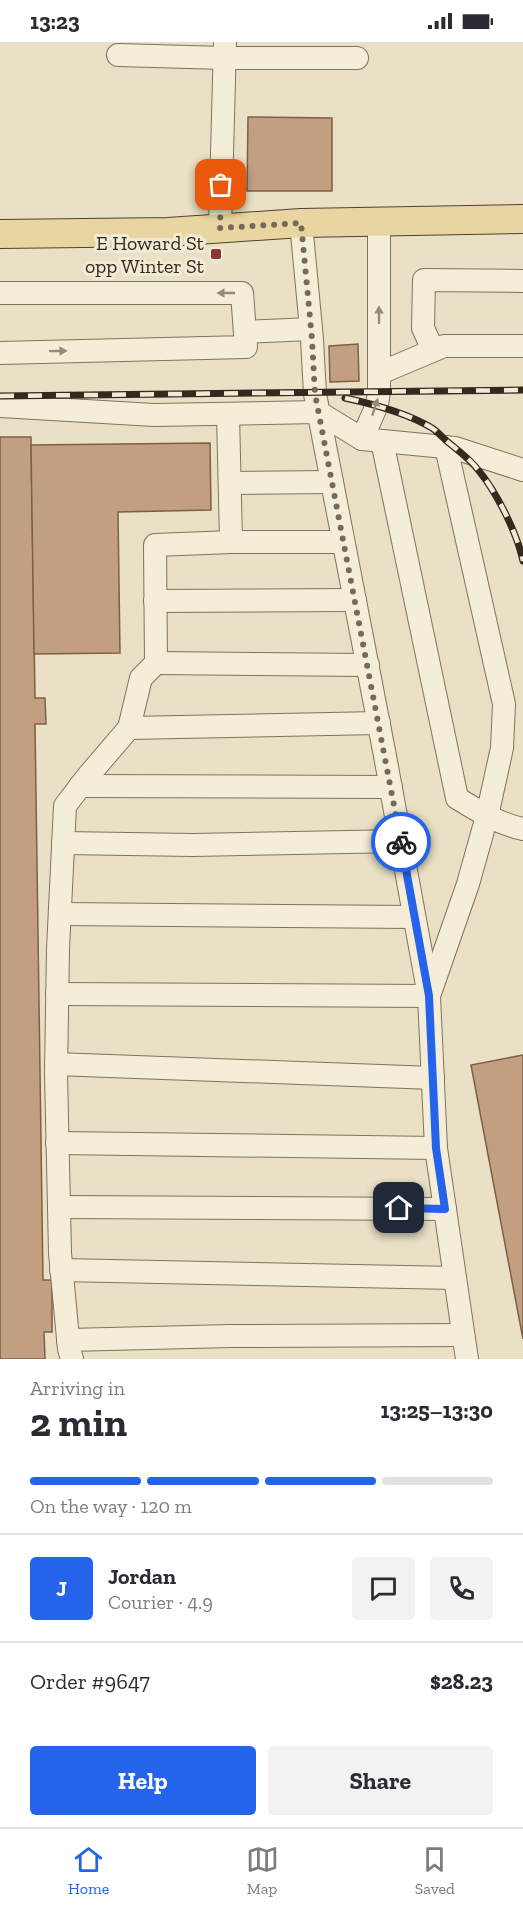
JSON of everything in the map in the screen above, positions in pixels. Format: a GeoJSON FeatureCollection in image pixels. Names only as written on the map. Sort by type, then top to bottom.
{"type":"FeatureCollection","features":[{"type":"Feature","properties":{"kind":"main road"},"geometry":{"type":"LineString","coordinates":[[0,234],[168,232],[301,223],[523,219]]}},
{"type":"Feature","properties":{"kind":"street"},"geometry":{"type":"LineString","coordinates":[[220,228],[224,50]]}},
{"type":"Feature","properties":{"kind":"street"},"geometry":{"type":"LineString","coordinates":[[118,55],[224,50],[357,58]]}},
{"type":"Feature","properties":{"kind":"street"},"geometry":{"type":"LineString","coordinates":[[379,221],[380,373],[372,440],[457,798],[487,816],[510,827],[523,830]]}},
{"type":"Feature","properties":{"kind":"street"},"geometry":{"type":"LineString","coordinates":[[301,223],[318,412],[368,665],[429,996],[436,1148],[467,1359]]}},
{"type":"Feature","properties":{"kind":"street"},"geometry":{"type":"LineString","coordinates":[[433,350],[423,328],[424,280],[523,281]]}},
{"type":"Feature","properties":{"kind":"street"},"geometry":{"type":"LineString","coordinates":[[0,293],[242,293],[246,347],[0,353]]}},
{"type":"Feature","properties":{"kind":"street"},"geometry":{"type":"LineString","coordinates":[[245,332],[311,330]]}},
{"type":"Feature","properties":{"kind":"street"},"geometry":{"type":"LineString","coordinates":[[380,373],[444,346],[523,346]]}},
{"type":"Feature","properties":{"kind":"street"},"geometry":{"type":"LineString","coordinates":[[0,406],[154,415],[318,412],[372,440],[446,447],[523,470]]}},
{"type":"Feature","properties":{"kind":"street"},"geometry":{"type":"LineString","coordinates":[[228,414],[231,542]]}},
{"type":"Feature","properties":{"kind":"street"},"geometry":{"type":"LineString","coordinates":[[429,996],[468,884],[487,816],[502,748],[504,704],[446,447]]}},
{"type":"Feature","properties":{"kind":"street"},"geometry":{"type":"LineString","coordinates":[[230,483],[332,482]]}},
{"type":"Feature","properties":{"kind":"street"},"geometry":{"type":"LineString","coordinates":[[156,663],[155,545],[344,542]]}},
{"type":"Feature","properties":{"kind":"street"},"geometry":{"type":"LineString","coordinates":[[155,600],[355,600]]}},
{"type":"Feature","properties":{"kind":"street"},"geometry":{"type":"LineString","coordinates":[[368,665],[156,663],[141,678],[129,728],[65,806],[56,1064],[61,1270],[70,1349],[231,1336],[463,1335]]}},
{"type":"Feature","properties":{"kind":"street"},"geometry":{"type":"LineString","coordinates":[[129,728],[379,723]]}},
{"type":"Feature","properties":{"kind":"street"},"geometry":{"type":"LineString","coordinates":[[80,786],[391,787]]}},
{"type":"Feature","properties":{"kind":"street"},"geometry":{"type":"LineString","coordinates":[[63,843],[400,841]]}},
{"type":"Feature","properties":{"kind":"street"},"geometry":{"type":"LineString","coordinates":[[60,914],[414,917]]}},
{"type":"Feature","properties":{"kind":"street"},"geometry":{"type":"LineString","coordinates":[[57,993],[429,996]]}},
{"type":"Feature","properties":{"kind":"street"},"geometry":{"type":"LineString","coordinates":[[56,1064],[433,1078]]}},
{"type":"Feature","properties":{"kind":"street"},"geometry":{"type":"LineString","coordinates":[[57,1143],[436,1148]]}},
{"type":"Feature","properties":{"kind":"street"},"geometry":{"type":"LineString","coordinates":[[59,1207],[445,1209]]}},
{"type":"Feature","properties":{"kind":"street"},"geometry":{"type":"LineString","coordinates":[[61,1270],[455,1278]]}},
{"type":"Feature","properties":{"kind":"building"},"geometry":{"type":"Polygon","coordinates":[[[248,117],[332,118],[332,191],[247,191],[248,117]]]}},
{"type":"Feature","properties":{"kind":"building"},"geometry":{"type":"Polygon","coordinates":[[[358,344],[359,381],[330,382],[329,346],[358,344]]]}},
{"type":"Feature","properties":{"kind":"building"},"geometry":{"type":"Polygon","coordinates":[[[0,437],[31,437],[35,698],[45,698],[46,724],[35,724],[43,1280],[52,1280],[52,1332],[44,1332],[45,1359],[0,1359],[0,437]]]}},
{"type":"Feature","properties":{"kind":"building"},"geometry":{"type":"Polygon","coordinates":[[[210,443],[211,510],[118,512],[120,653],[34,654],[31,445],[210,443]]]}},
{"type":"Feature","properties":{"kind":"building"},"geometry":{"type":"Polygon","coordinates":[[[523,1055],[523,1339],[471,1065],[523,1055]]]}},
{"type":"Feature","properties":{"kind":"railway"},"geometry":{"type":"LineString","coordinates":[[0,396],[523,390]]}},
{"type":"Feature","properties":{"kind":"railway"},"geometry":{"type":"LineString","coordinates":[[345,398],[412,418],[434,430],[469,459],[486,480],[499,502],[516,538],[523,561]]}},
{"type":"Feature","properties":{"kind":"way so far"},"geometry":{"type":"LineString","coordinates":[[221,185],[220,228],[301,223],[315,394],[401,842]]}},
{"type":"Feature","properties":{"kind":"place","name":"E Howard St opp Winter St"},"geometry":{"type":"Point","coordinates":[216,254]}},
{"type":"Feature","properties":{"kind":"route"},"geometry":{"type":"LineString","coordinates":[[399,1208],[445,1209],[436,1148],[429,996],[401,842]]}}]}
